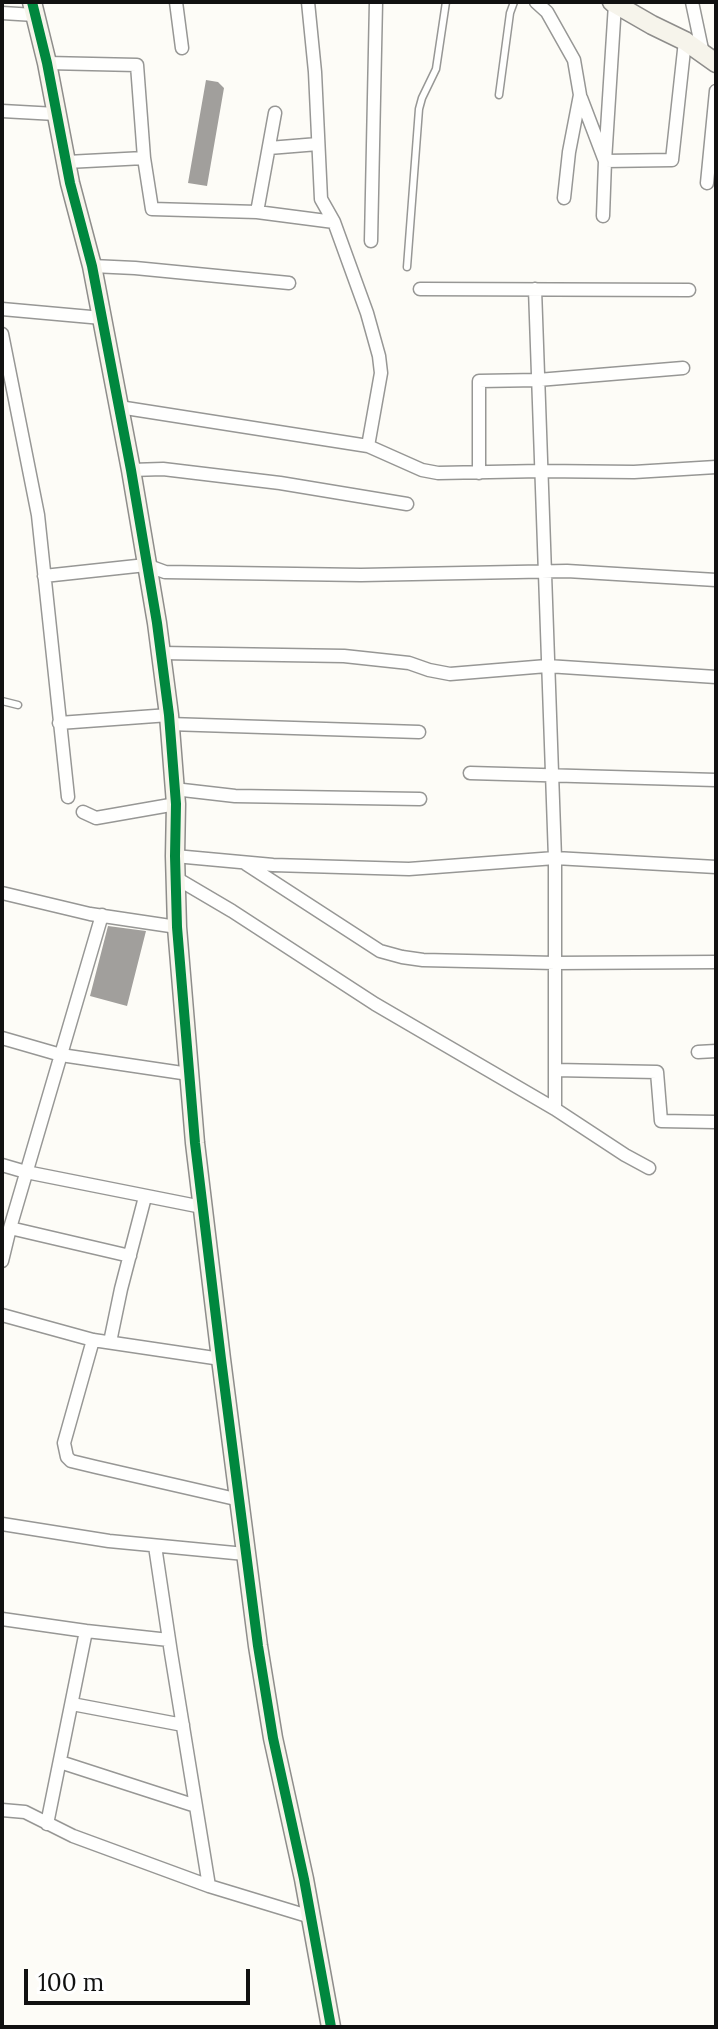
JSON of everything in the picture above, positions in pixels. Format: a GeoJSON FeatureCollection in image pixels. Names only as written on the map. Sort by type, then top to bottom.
{"type":"FeatureCollection","features":[{"type":"Feature","properties":{"kind":"street"},"geometry":{"type":"LineString","coordinates":[[176,2],[182,48]]}},
{"type":"Feature","properties":{"kind":"street"},"geometry":{"type":"LineString","coordinates":[[308,2],[321,199],[334,222],[379,356],[381,373],[368,446]]}},
{"type":"Feature","properties":{"kind":"street"},"geometry":{"type":"LineString","coordinates":[[371,241],[376,2]]}},
{"type":"Feature","properties":{"kind":"street"},"geometry":{"type":"LineString","coordinates":[[536,2],[547,12],[574,60],[580,95],[605,161]]}},
{"type":"Feature","properties":{"kind":"street"},"geometry":{"type":"LineString","coordinates":[[692,2],[710,59]]}},
{"type":"Feature","properties":{"kind":"street"},"geometry":{"type":"LineString","coordinates":[[603,216],[613,3],[685,41],[710,59]]}},
{"type":"Feature","properties":{"kind":"street"},"geometry":{"type":"LineString","coordinates":[[2,13],[34,9],[70,183],[92,266],[131,470],[161,653],[175,797],[177,927],[202,1207],[258,1646],[273,1738],[331,2027]]}},
{"type":"Feature","properties":{"kind":"street"},"geometry":{"type":"LineString","coordinates":[[605,161],[672,160],[685,41]]}},
{"type":"Feature","properties":{"kind":"street"},"geometry":{"type":"LineString","coordinates":[[47,63],[137,65],[144,158],[152,209],[257,212],[334,222]]}},
{"type":"Feature","properties":{"kind":"street"},"geometry":{"type":"LineString","coordinates":[[707,183],[716,91]]}},
{"type":"Feature","properties":{"kind":"street"},"geometry":{"type":"LineString","coordinates":[[564,198],[580,95]]}},
{"type":"Feature","properties":{"kind":"street"},"geometry":{"type":"LineString","coordinates":[[2,111],[56,114]]}},
{"type":"Feature","properties":{"kind":"street"},"geometry":{"type":"LineString","coordinates":[[257,212],[275,113]]}},
{"type":"Feature","properties":{"kind":"street"},"geometry":{"type":"LineString","coordinates":[[269,148],[318,144]]}},
{"type":"Feature","properties":{"kind":"street"},"geometry":{"type":"LineString","coordinates":[[67,162],[144,158]]}},
{"type":"Feature","properties":{"kind":"street"},"geometry":{"type":"LineString","coordinates":[[92,266],[289,283]]}},
{"type":"Feature","properties":{"kind":"street"},"geometry":{"type":"LineString","coordinates":[[420,289],[689,290]]}},
{"type":"Feature","properties":{"kind":"street"},"geometry":{"type":"LineString","coordinates":[[535,289],[553,775],[555,1109]]}},
{"type":"Feature","properties":{"kind":"street"},"geometry":{"type":"LineString","coordinates":[[2,309],[102,318]]}},
{"type":"Feature","properties":{"kind":"street"},"geometry":{"type":"LineString","coordinates":[[2,334],[38,515],[68,797]]}},
{"type":"Feature","properties":{"kind":"street"},"geometry":{"type":"LineString","coordinates":[[479,473],[479,381],[538,380],[683,368]]}},
{"type":"Feature","properties":{"kind":"street"},"geometry":{"type":"LineString","coordinates":[[119,407],[368,446],[422,470],[438,473],[634,472],[716,467]]}},
{"type":"Feature","properties":{"kind":"street"},"geometry":{"type":"LineString","coordinates":[[131,470],[163,469],[280,483],[407,504]]}},
{"type":"Feature","properties":{"kind":"street"},"geometry":{"type":"LineString","coordinates":[[44,576],[146,565],[165,572],[361,575],[544,571],[716,580]]}},
{"type":"Feature","properties":{"kind":"street"},"geometry":{"type":"LineString","coordinates":[[161,653],[344,656],[409,663],[450,674],[547,666],[716,677]]}},
{"type":"Feature","properties":{"kind":"street"},"geometry":{"type":"LineString","coordinates":[[59,723],[169,720],[419,732]]}},
{"type":"Feature","properties":{"kind":"street"},"geometry":{"type":"LineString","coordinates":[[470,773],[716,780]]}},
{"type":"Feature","properties":{"kind":"street"},"geometry":{"type":"LineString","coordinates":[[83,812],[96,818],[175,797],[420,799]]}},
{"type":"Feature","properties":{"kind":"street"},"geometry":{"type":"LineString","coordinates":[[175,856],[273,865],[409,869],[555,858],[716,867]]}},
{"type":"Feature","properties":{"kind":"street"},"geometry":{"type":"LineString","coordinates":[[244,862],[380,951],[402,957],[555,963],[716,962]]}},
{"type":"Feature","properties":{"kind":"street"},"geometry":{"type":"LineString","coordinates":[[176,878],[375,1004],[649,1168]]}},
{"type":"Feature","properties":{"kind":"street"},"geometry":{"type":"LineString","coordinates":[[2,893],[102,915],[177,927]]}},
{"type":"Feature","properties":{"kind":"street"},"geometry":{"type":"LineString","coordinates":[[2,1261],[102,915]]}},
{"type":"Feature","properties":{"kind":"street"},"geometry":{"type":"LineString","coordinates":[[2,1038],[61,1055],[189,1074]]}},
{"type":"Feature","properties":{"kind":"street"},"geometry":{"type":"LineString","coordinates":[[698,1052],[716,1051]]}},
{"type":"Feature","properties":{"kind":"street"},"geometry":{"type":"LineString","coordinates":[[555,1070],[657,1072],[661,1121],[716,1122]]}},
{"type":"Feature","properties":{"kind":"street"},"geometry":{"type":"LineString","coordinates":[[2,1165],[202,1207]]}},
{"type":"Feature","properties":{"kind":"street"},"geometry":{"type":"LineString","coordinates":[[110,1342],[145,1197]]}},
{"type":"Feature","properties":{"kind":"street"},"geometry":{"type":"LineString","coordinates":[[10,1228],[130,1256]]}},
{"type":"Feature","properties":{"kind":"street"},"geometry":{"type":"LineString","coordinates":[[2,1315],[93,1340],[221,1359]]}},
{"type":"Feature","properties":{"kind":"street"},"geometry":{"type":"LineString","coordinates":[[93,1340],[64,1443],[67,1457],[71,1461],[240,1500]]}},
{"type":"Feature","properties":{"kind":"street"},"geometry":{"type":"LineString","coordinates":[[2,1527],[245,1554]]}},
{"type":"Feature","properties":{"kind":"street"},"geometry":{"type":"LineString","coordinates":[[155,1546],[209,1886]]}},
{"type":"Feature","properties":{"kind":"street"},"geometry":{"type":"LineString","coordinates":[[2,1619],[169,1640]]}},
{"type":"Feature","properties":{"kind":"street"},"geometry":{"type":"LineString","coordinates":[[47,1824],[86,1631]]}},
{"type":"Feature","properties":{"kind":"street"},"geometry":{"type":"LineString","coordinates":[[72,1704],[183,1725]]}},
{"type":"Feature","properties":{"kind":"street"},"geometry":{"type":"LineString","coordinates":[[60,1762],[196,1806]]}},
{"type":"Feature","properties":{"kind":"street"},"geometry":{"type":"LineString","coordinates":[[2,1810],[25,1812],[73,1836],[209,1886],[311,1917]]}},
{"type":"Feature","properties":{"kind":"lane"},"geometry":{"type":"LineString","coordinates":[[407,267],[419,109],[436,69],[446,2]]}},
{"type":"Feature","properties":{"kind":"lane"},"geometry":{"type":"LineString","coordinates":[[499,95],[514,2]]}},
{"type":"Feature","properties":{"kind":"lane"},"geometry":{"type":"LineString","coordinates":[[2,701],[18,705]]}},
{"type":"Feature","properties":{"kind":"building"},"geometry":{"type":"Polygon","coordinates":[[[206,80],[218,82],[224,88],[207,186],[188,183],[206,80]]]}},
{"type":"Feature","properties":{"kind":"building"},"geometry":{"type":"Polygon","coordinates":[[[108,926],[146,931],[127,1006],[90,996],[108,926]]]}},
{"type":"Feature","properties":{"kind":"cycle path"},"geometry":{"type":"LineString","coordinates":[[32,2],[70,183],[92,266],[157,623],[176,804],[177,927],[195,1143],[221,1359],[273,1738],[304,1879],[331,2027]]}}]}
